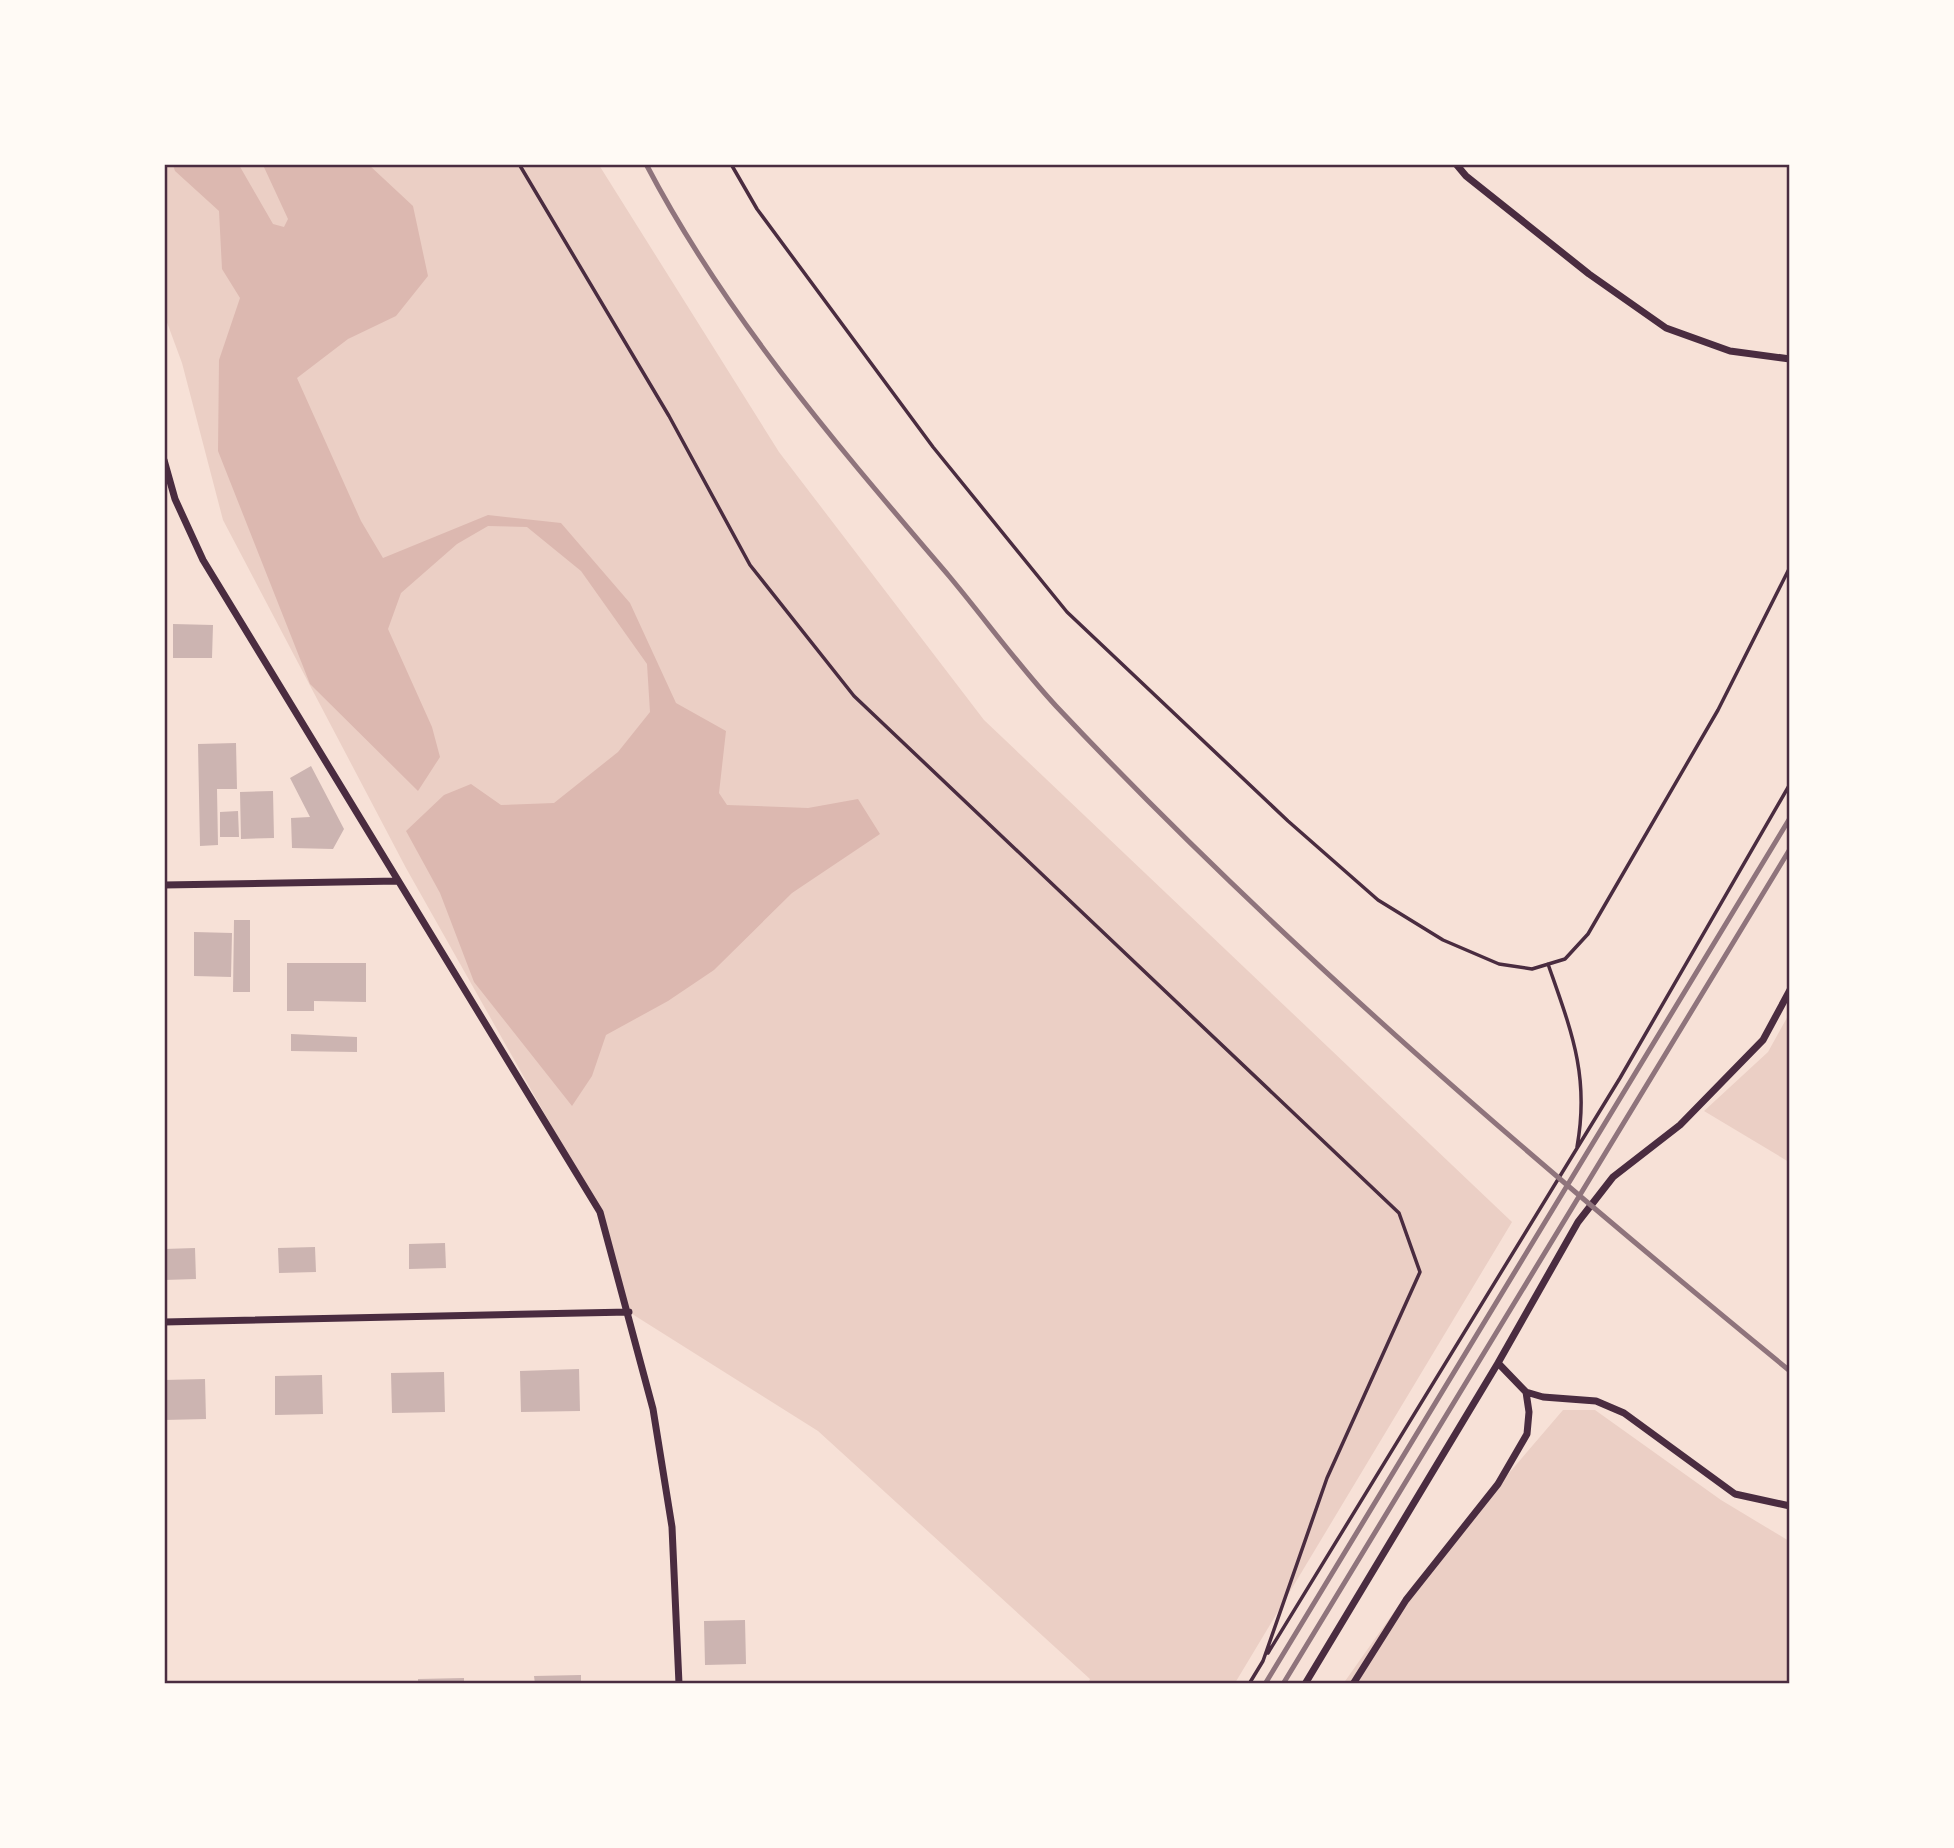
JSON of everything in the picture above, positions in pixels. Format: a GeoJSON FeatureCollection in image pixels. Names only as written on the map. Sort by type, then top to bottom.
{"type":"FeatureCollection","features":[{"type":"Feature","properties":{"kind":"street"},"geometry":{"type":"LineString","coordinates":[[1456,164],[1466,176],[1588,275],[1665,328],[1730,351],[1790,359]]}},
{"type":"Feature","properties":{"kind":"street"},"geometry":{"type":"LineString","coordinates":[[164,460],[175,499],[203,560],[600,1212],[653,1409],[672,1528],[679,1684]]}},
{"type":"Feature","properties":{"kind":"street"},"geometry":{"type":"LineString","coordinates":[[164,499],[175,499]]}},
{"type":"Feature","properties":{"kind":"street"},"geometry":{"type":"LineString","coordinates":[[164,885],[398,881]]}},
{"type":"Feature","properties":{"kind":"street"},"geometry":{"type":"LineString","coordinates":[[1305,1684],[1498,1363],[1578,1222],[1613,1177],[1680,1125],[1763,1040],[1790,990]]}},
{"type":"Feature","properties":{"kind":"street"},"geometry":{"type":"LineString","coordinates":[[164,1322],[629,1312]]}},
{"type":"Feature","properties":{"kind":"street"},"geometry":{"type":"LineString","coordinates":[[1498,1363],[1526,1392],[1543,1398],[1595,1401],[1624,1413],[1735,1494],[1790,1506]]}},
{"type":"Feature","properties":{"kind":"street"},"geometry":{"type":"LineString","coordinates":[[1353,1684],[1406,1600],[1498,1484],[1527,1434],[1530,1412],[1526,1392]]}},
{"type":"Feature","properties":{"kind":"path"},"geometry":{"type":"LineString","coordinates":[[519,164],[669,416],[750,565],[854,696],[1399,1213],[1420,1272],[1327,1478],[1263,1661]]}},
{"type":"Feature","properties":{"kind":"path"},"geometry":{"type":"LineString","coordinates":[[731,164],[757,209],[933,447],[1067,612],[1288,821],[1378,900],[1443,940],[1499,964],[1532,969],[1565,959],[1588,934],[1718,710],[1790,567]]}},
{"type":"Feature","properties":{"kind":"path"},"geometry":{"type":"LineString","coordinates":[[1249,1684],[1577,1149],[1790,784]]}},
{"type":"Feature","properties":{"kind":"path"},"geometry":{"type":"LineString","coordinates":[[1548,964],[1574,1039],[1584,1110],[1577,1149]]}},
{"type":"Feature","properties":{"kind":"shaded area"},"geometry":{"type":"Polygon","coordinates":[[[165,165],[599,165],[779,452],[984,720],[1512,1222],[1235,1683],[1088,1683],[1090,1679],[818,1431],[629,1312],[600,1212],[406,868],[223,520],[182,363],[165,317],[165,165]]]}},
{"type":"Feature","properties":{"kind":"shaded area"},"geometry":{"type":"Polygon","coordinates":[[[173,165],[239,165],[273,224],[284,227],[288,219],[263,165],[369,165],[413,206],[428,276],[396,316],[348,339],[297,378],[361,521],[383,558],[488,515],[561,523],[630,603],[676,703],[726,731],[719,793],[727,805],[808,808],[858,799],[880,834],[792,893],[714,970],[668,1001],[606,1035],[592,1076],[572,1106],[474,982],[440,893],[406,831],[444,795],[471,784],[501,805],[554,803],[618,752],[650,712],[647,664],[581,571],[527,527],[488,526],[457,544],[401,593],[388,629],[432,727],[440,757],[418,791],[310,684],[218,451],[219,360],[240,298],[222,269],[219,211],[175,171],[173,165]]]}},
{"type":"Feature","properties":{"kind":"shaded area"},"geometry":{"type":"Polygon","coordinates":[[[1789,1014],[1789,1162],[1704,1111],[1768,1052],[1789,1014]]]}},
{"type":"Feature","properties":{"kind":"shaded area"},"geometry":{"type":"Polygon","coordinates":[[[1563,1410],[1595,1410],[1721,1500],[1789,1541],[1789,1683],[1343,1684],[1413,1585],[1563,1410]]]}},
{"type":"Feature","properties":{"kind":"building"},"geometry":{"type":"Polygon","coordinates":[[[173,624],[213,625],[212,658],[173,658],[173,624]]]}},
{"type":"Feature","properties":{"kind":"building"},"geometry":{"type":"Polygon","coordinates":[[[236,743],[237,789],[217,789],[218,845],[200,846],[198,744],[236,743]]]}},
{"type":"Feature","properties":{"kind":"building"},"geometry":{"type":"Polygon","coordinates":[[[311,766],[344,829],[333,849],[292,848],[291,818],[310,817],[290,778],[311,766]]]}},
{"type":"Feature","properties":{"kind":"building"},"geometry":{"type":"Polygon","coordinates":[[[273,791],[274,838],[241,839],[240,792],[273,791]]]}},
{"type":"Feature","properties":{"kind":"building"},"geometry":{"type":"Polygon","coordinates":[[[238,811],[239,837],[220,837],[220,812],[238,811]]]}},
{"type":"Feature","properties":{"kind":"building"},"geometry":{"type":"Polygon","coordinates":[[[234,920],[250,920],[250,992],[233,992],[234,920]]]}},
{"type":"Feature","properties":{"kind":"building"},"geometry":{"type":"Polygon","coordinates":[[[194,932],[232,933],[231,977],[194,976],[194,932]]]}},
{"type":"Feature","properties":{"kind":"building"},"geometry":{"type":"Polygon","coordinates":[[[287,963],[366,963],[366,1002],[314,1001],[314,1011],[287,1011],[287,963]]]}},
{"type":"Feature","properties":{"kind":"building"},"geometry":{"type":"Polygon","coordinates":[[[291,1034],[357,1037],[357,1052],[291,1051],[291,1034]]]}},
{"type":"Feature","properties":{"kind":"building"},"geometry":{"type":"Polygon","coordinates":[[[445,1243],[446,1268],[409,1269],[409,1244],[445,1243]]]}},
{"type":"Feature","properties":{"kind":"building"},"geometry":{"type":"Polygon","coordinates":[[[315,1247],[316,1272],[279,1273],[278,1248],[315,1247]]]}},
{"type":"Feature","properties":{"kind":"building"},"geometry":{"type":"Polygon","coordinates":[[[195,1248],[196,1279],[164,1280],[164,1249],[195,1248]]]}},
{"type":"Feature","properties":{"kind":"building"},"geometry":{"type":"Polygon","coordinates":[[[579,1369],[580,1411],[521,1412],[520,1371],[579,1369]]]}},
{"type":"Feature","properties":{"kind":"building"},"geometry":{"type":"Polygon","coordinates":[[[444,1372],[445,1412],[392,1413],[391,1373],[444,1372]]]}},
{"type":"Feature","properties":{"kind":"building"},"geometry":{"type":"Polygon","coordinates":[[[322,1375],[323,1414],[275,1415],[275,1376],[322,1375]]]}},
{"type":"Feature","properties":{"kind":"building"},"geometry":{"type":"Polygon","coordinates":[[[205,1379],[206,1419],[164,1420],[164,1380],[205,1379]]]}},
{"type":"Feature","properties":{"kind":"building"},"geometry":{"type":"Polygon","coordinates":[[[745,1620],[746,1664],[705,1665],[704,1621],[745,1620]]]}},
{"type":"Feature","properties":{"kind":"building"},"geometry":{"type":"Polygon","coordinates":[[[581,1675],[581,1684],[535,1684],[534,1676],[581,1675]]]}},
{"type":"Feature","properties":{"kind":"building"},"geometry":{"type":"Polygon","coordinates":[[[464,1678],[464,1684],[418,1684],[418,1679],[464,1678]]]}},
{"type":"Feature","properties":{"kind":"railway"},"geometry":{"type":"LineString","coordinates":[[646,164],[711,275],[786,379],[1056,706],[1142,795],[1320,967],[1505,1132],[1790,1371]]}},
{"type":"Feature","properties":{"kind":"railway"},"geometry":{"type":"LineString","coordinates":[[1265,1684],[1790,818]]}},
{"type":"Feature","properties":{"kind":"railway"},"geometry":{"type":"LineString","coordinates":[[1283,1684],[1790,849]]}}]}
